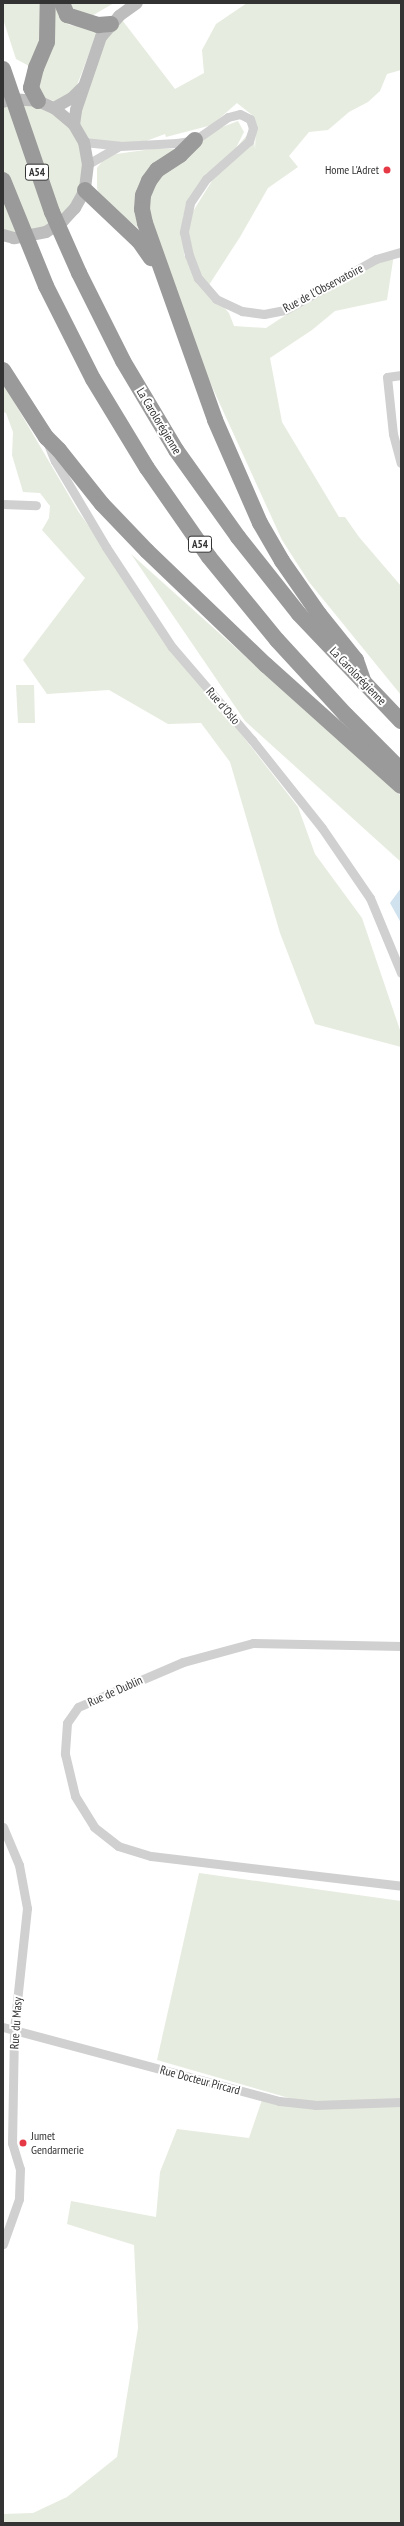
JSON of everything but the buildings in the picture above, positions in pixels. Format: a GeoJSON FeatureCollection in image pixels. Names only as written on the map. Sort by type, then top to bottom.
{"type":"FeatureCollection","features":[{"type":"Feature","properties":{"kind":"highway"},"geometry":{"type":"LineString","coordinates":[[38,101],[32,88],[36,68],[47,42],[48,3]]}},
{"type":"Feature","properties":{"kind":"highway"},"geometry":{"type":"LineString","coordinates":[[62,3],[67,15],[98,25],[111,24]]}},
{"type":"Feature","properties":{"kind":"highway","name":"La Carolorégienne"},"geometry":{"type":"LineString","coordinates":[[3,69],[15,110],[52,212],[78,273],[123,361],[176,450],[238,536],[299,614],[401,721]]}},
{"type":"Feature","properties":{"kind":"highway"},"geometry":{"type":"LineString","coordinates":[[195,140],[180,155],[157,170],[149,181],[143,195],[142,209],[145,223],[161,275],[215,420],[260,523],[282,561],[315,608],[356,660],[364,683]]}},
{"type":"Feature","properties":{"kind":"highway","name":"A54"},"geometry":{"type":"LineString","coordinates":[[3,180],[46,286],[93,379],[147,468],[210,557],[283,646],[346,715],[401,770]]}},
{"type":"Feature","properties":{"kind":"highway"},"geometry":{"type":"LineString","coordinates":[[85,190],[139,241],[161,275]]}},
{"type":"Feature","properties":{"kind":"highway"},"geometry":{"type":"LineString","coordinates":[[3,370],[46,437],[59,450],[102,504],[147,551],[266,665],[401,786]]}},
{"type":"Feature","properties":{"kind":"main road"},"geometry":{"type":"LineString","coordinates":[[74,125],[76,110],[101,37],[111,24],[137,3]]}},
{"type":"Feature","properties":{"kind":"main road"},"geometry":{"type":"LineString","coordinates":[[54,108],[72,98],[84,86]]}},
{"type":"Feature","properties":{"kind":"main road"},"geometry":{"type":"LineString","coordinates":[[3,102],[11,99],[38,101],[54,108],[74,125],[84,142],[88,164],[85,190],[75,208],[67,217],[46,232],[14,238],[3,235]]}},
{"type":"Feature","properties":{"kind":"street","name":"Rue de l'Observatoire"},"geometry":{"type":"LineString","coordinates":[[195,140],[228,117],[240,114],[250,119],[253,128],[249,142],[206,179],[190,203],[184,232],[188,255],[198,278],[216,299],[242,311],[264,314],[285,310],[376,259],[401,252]]}},
{"type":"Feature","properties":{"kind":"street"},"geometry":{"type":"LineString","coordinates":[[84,142],[120,146],[195,140]]}},
{"type":"Feature","properties":{"kind":"street"},"geometry":{"type":"LineString","coordinates":[[88,164],[120,146]]}},
{"type":"Feature","properties":{"kind":"street"},"geometry":{"type":"LineString","coordinates":[[401,375],[387,377],[393,434],[401,463]]}},
{"type":"Feature","properties":{"kind":"street","name":"Rue d'Oslo"},"geometry":{"type":"LineString","coordinates":[[46,437],[55,461],[106,547],[172,647],[252,740],[313,816],[370,898],[401,973]]}},
{"type":"Feature","properties":{"kind":"street"},"geometry":{"type":"LineString","coordinates":[[3,504],[36,505]]}},
{"type":"Feature","properties":{"kind":"street","name":"Rue de Dublin"},"geometry":{"type":"LineString","coordinates":[[401,1646],[253,1643],[183,1662],[78,1707],[67,1723],[65,1754],[75,1796],[94,1827],[118,1846],[151,1856],[401,1886]]}},
{"type":"Feature","properties":{"kind":"street","name":"Rue du Masy"},"geometry":{"type":"LineString","coordinates":[[3,1827],[19,1865],[27,1908],[14,2030],[8,2144],[20,2169],[19,2199],[3,2244]]}},
{"type":"Feature","properties":{"kind":"street","name":"Rue Docteur Pircard"},"geometry":{"type":"LineString","coordinates":[[3,2027],[279,2102],[315,2105],[401,2102]]}},
{"type":"Feature","properties":{"kind":"shaded area"},"geometry":{"type":"Polygon","coordinates":[[[3,3],[40,3],[40,45],[29,66],[16,59],[3,19],[3,3]]]}},
{"type":"Feature","properties":{"kind":"shaded area"},"geometry":{"type":"Polygon","coordinates":[[[56,3],[69,25],[99,28],[72,98],[62,104],[43,97],[34,89],[56,3]]]}},
{"type":"Feature","properties":{"kind":"shaded area"},"geometry":{"type":"Polygon","coordinates":[[[66,3],[114,3],[90,17],[80,13],[66,3]]]}},
{"type":"Feature","properties":{"kind":"shaded area"},"geometry":{"type":"Polygon","coordinates":[[[247,3],[401,3],[401,70],[387,74],[380,91],[368,102],[349,112],[328,130],[309,132],[289,156],[298,167],[268,188],[240,237],[207,288],[229,313],[234,326],[266,328],[344,277],[394,254],[387,300],[335,311],[312,330],[270,358],[282,422],[339,517],[345,517],[359,537],[401,586],[401,695],[309,582],[282,540],[161,275],[143,195],[204,134],[238,121],[244,132],[236,148],[253,128],[255,150],[256,126],[252,115],[237,103],[212,125],[166,137],[165,134],[138,144],[100,145],[78,131],[84,142],[85,190],[46,232],[3,235],[3,102],[38,101],[74,125],[78,92],[119,16],[175,89],[204,73],[202,50],[216,24],[247,3]],[[220,168],[183,216],[184,255],[198,278],[187,246],[187,221],[220,168]]]}},
{"type":"Feature","properties":{"kind":"shaded area"},"geometry":{"type":"Polygon","coordinates":[[[152,149],[178,149],[144,186],[142,231],[100,198],[97,188],[97,168],[104,159],[116,154],[152,149]]]}},
{"type":"Feature","properties":{"kind":"shaded area"},"geometry":{"type":"Polygon","coordinates":[[[3,383],[78,511],[185,662],[298,807],[315,854],[362,918],[401,1033],[401,1047],[315,1024],[280,933],[230,762],[201,723],[168,724],[109,690],[47,694],[23,660],[85,578],[42,530],[49,518],[50,506],[40,493],[23,492],[12,455],[13,432],[6,413],[3,412],[3,383]]]}},
{"type":"Feature","properties":{"kind":"shaded area"},"geometry":{"type":"Polygon","coordinates":[[[131,554],[401,796],[401,862],[245,721],[131,554]]]}},
{"type":"Feature","properties":{"kind":"shaded area"},"geometry":{"type":"Polygon","coordinates":[[[16,685],[34,685],[35,723],[18,723],[16,685]]]}},
{"type":"Feature","properties":{"kind":"shaded area"},"geometry":{"type":"Polygon","coordinates":[[[199,1873],[401,1901],[401,2523],[3,2523],[3,2514],[33,2513],[67,2497],[117,2457],[138,2328],[134,2245],[67,2224],[71,2201],[156,2217],[160,2172],[177,2129],[249,2138],[263,2097],[310,2104],[157,2060],[199,1873]]]}},
{"type":"Feature","properties":{"kind":"water"},"geometry":{"type":"Polygon","coordinates":[[[401,888],[401,923],[390,903],[401,888]]]}},
{"type":"Feature","properties":{"kind":"place","name":"Home L'Adret"},"geometry":{"type":"Point","coordinates":[387,170]}},
{"type":"Feature","properties":{"kind":"place","name":"Jumet Gendarmerie"},"geometry":{"type":"Point","coordinates":[23,2143]}}]}
